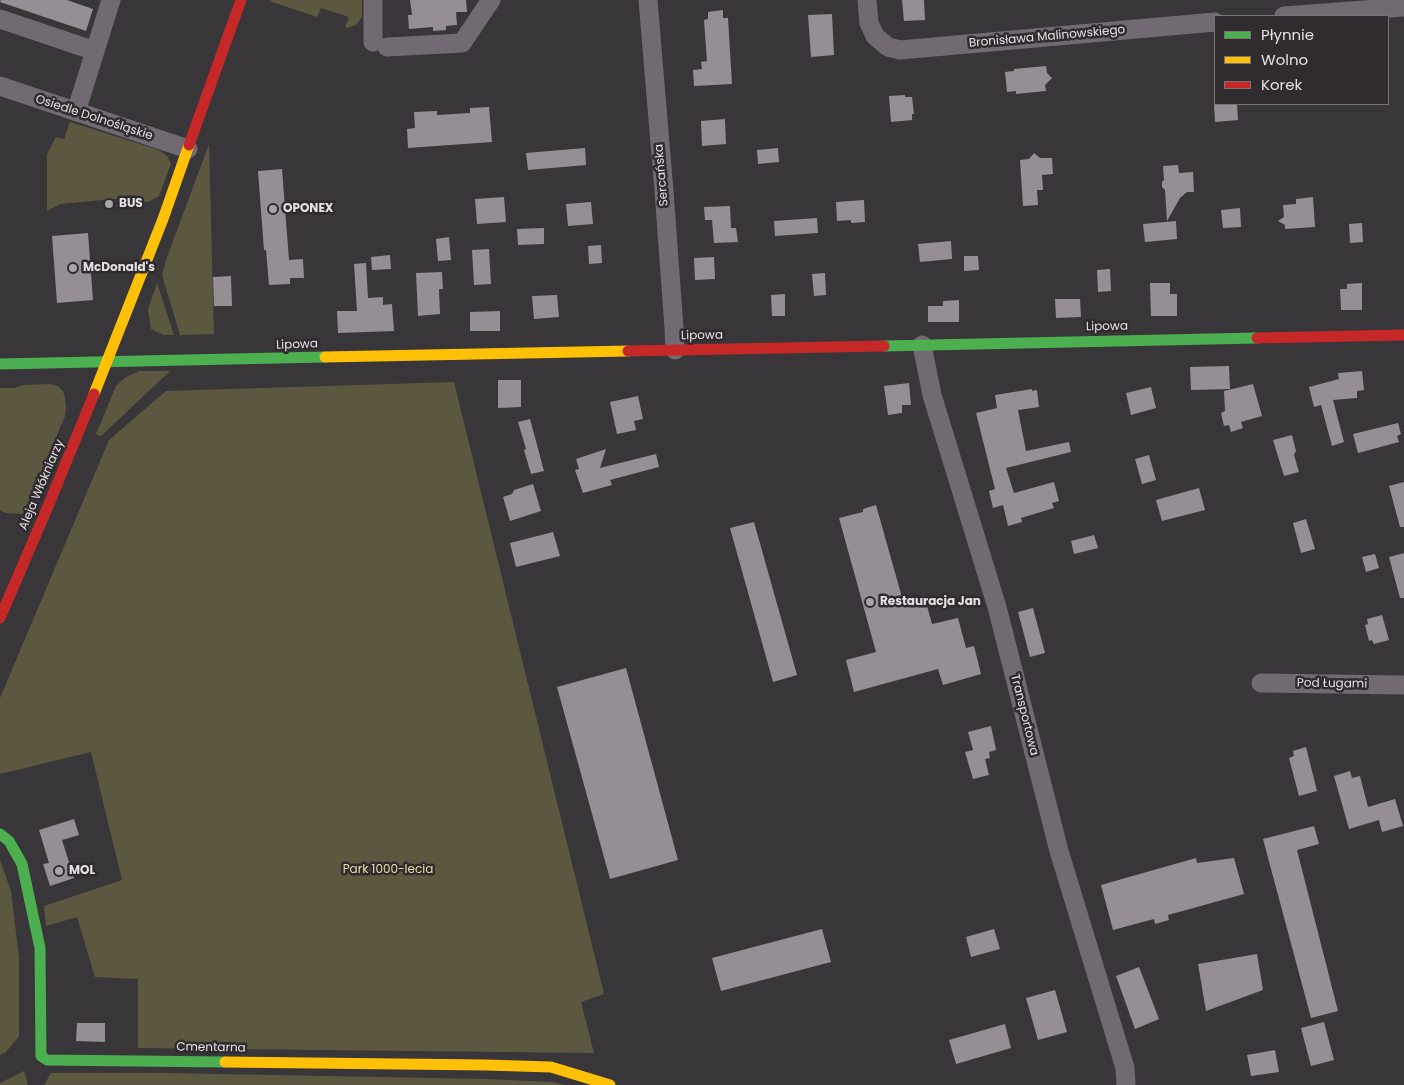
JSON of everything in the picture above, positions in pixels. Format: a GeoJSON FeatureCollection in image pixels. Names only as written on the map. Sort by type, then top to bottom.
{"type":"FeatureCollection","features":[{"type":"Feature","properties":{"kind":"main road","name":"Aleja Włókniarzy"},"geometry":{"type":"LineString","coordinates":[[0,618],[107,362],[152,247],[242,0]]}},
{"type":"Feature","properties":{"kind":"main road","name":"Lipowa"},"geometry":{"type":"LineString","coordinates":[[0,364],[262,360],[922,344],[1404,336]]}},
{"type":"Feature","properties":{"kind":"main road","name":"Cmentarna"},"geometry":{"type":"LineString","coordinates":[[0,834],[9,841],[22,864],[36,928],[40,948],[40,1050],[42,1056],[47,1060],[551,1067],[610,1085]]}},
{"type":"Feature","properties":{"kind":"street"},"geometry":{"type":"LineString","coordinates":[[76,112],[111,0]]}},
{"type":"Feature","properties":{"kind":"street"},"geometry":{"type":"LineString","coordinates":[[373,0],[380,45],[462,43],[491,0]]}},
{"type":"Feature","properties":{"kind":"street","name":"Sercańska"},"geometry":{"type":"LineString","coordinates":[[648,0],[675,350]]}},
{"type":"Feature","properties":{"kind":"street","name":"Bronisława Malinowskiego"},"geometry":{"type":"LineString","coordinates":[[867,0],[870,28],[875,36],[881,42],[900,50],[1214,22]]}},
{"type":"Feature","properties":{"kind":"street"},"geometry":{"type":"LineString","coordinates":[[1292,10],[1404,7]]}},
{"type":"Feature","properties":{"kind":"street"},"geometry":{"type":"LineString","coordinates":[[0,19],[95,51]]}},
{"type":"Feature","properties":{"kind":"street","name":"Osiedle Dolnośląskie"},"geometry":{"type":"LineString","coordinates":[[0,86],[188,149]]}},
{"type":"Feature","properties":{"kind":"street","name":"Transportowa"},"geometry":{"type":"LineString","coordinates":[[922,344],[932,395],[996,607],[1059,851],[1125,1068],[1126,1085]]}},
{"type":"Feature","properties":{"kind":"street","name":"Pod Ługami"},"geometry":{"type":"LineString","coordinates":[[1261,683],[1404,685]]}},
{"type":"Feature","properties":{"kind":"green space"},"geometry":{"type":"Polygon","coordinates":[[[270,0],[362,0],[362,17],[356,25],[348,28],[345,27],[349,17],[321,8],[317,17],[270,0]]]}},
{"type":"Feature","properties":{"kind":"green space"},"geometry":{"type":"Polygon","coordinates":[[[70,122],[159,150],[167,156],[171,164],[159,196],[150,201],[140,203],[124,198],[60,204],[47,211],[47,154],[56,137],[64,139],[70,122]]]}},
{"type":"Feature","properties":{"kind":"green space"},"geometry":{"type":"Polygon","coordinates":[[[209,144],[214,334],[180,335],[162,275],[209,144]]]}},
{"type":"Feature","properties":{"kind":"green space"},"geometry":{"type":"Polygon","coordinates":[[[157,283],[174,335],[164,335],[151,329],[148,309],[157,283]]]}},
{"type":"Feature","properties":{"kind":"green space"},"geometry":{"type":"Polygon","coordinates":[[[139,371],[170,371],[101,436],[96,434],[116,386],[126,377],[139,371]]]}},
{"type":"Feature","properties":{"kind":"green space","name":"Park 1000-lecia"},"geometry":{"type":"Polygon","coordinates":[[[454,382],[604,994],[581,1002],[594,1053],[138,1048],[138,979],[95,977],[77,917],[46,926],[44,906],[122,880],[91,752],[0,774],[0,698],[109,440],[166,391],[454,382]]]}},
{"type":"Feature","properties":{"kind":"green space"},"geometry":{"type":"Polygon","coordinates":[[[51,384],[58,386],[63,391],[66,408],[65,416],[23,514],[1,511],[0,388],[51,384]]]}},
{"type":"Feature","properties":{"kind":"green space"},"geometry":{"type":"Polygon","coordinates":[[[0,860],[11,891],[19,957],[19,1036],[6,1052],[0,1055],[0,860]]]}},
{"type":"Feature","properties":{"kind":"green space"},"geometry":{"type":"Polygon","coordinates":[[[24,1071],[28,1085],[0,1085],[0,1083],[24,1071]]]}},
{"type":"Feature","properties":{"kind":"green space"},"geometry":{"type":"Polygon","coordinates":[[[51,1073],[166,1073],[487,1079],[553,1082],[565,1085],[44,1085],[51,1073]]]}},
{"type":"Feature","properties":{"kind":"building"},"geometry":{"type":"Polygon","coordinates":[[[1,0],[67,0],[93,9],[86,31],[0,2],[1,0]]]}},
{"type":"Feature","properties":{"kind":"building"},"geometry":{"type":"Polygon","coordinates":[[[410,0],[466,0],[467,12],[456,12],[457,25],[446,26],[446,30],[433,31],[433,27],[409,29],[408,15],[412,15],[410,0]]]}},
{"type":"Feature","properties":{"kind":"building"},"geometry":{"type":"Polygon","coordinates":[[[902,0],[924,0],[925,20],[904,21],[902,0]]]}},
{"type":"Feature","properties":{"kind":"building"},"geometry":{"type":"Polygon","coordinates":[[[723,10],[723,18],[728,18],[732,84],[694,86],[693,70],[702,69],[701,62],[707,61],[704,20],[708,19],[708,12],[723,10]]]}},
{"type":"Feature","properties":{"kind":"building"},"geometry":{"type":"Polygon","coordinates":[[[832,14],[834,55],[811,57],[808,15],[832,14]]]}},
{"type":"Feature","properties":{"kind":"building"},"geometry":{"type":"Polygon","coordinates":[[[1046,66],[1047,73],[1052,78],[1045,85],[1046,91],[1016,94],[1016,91],[1007,92],[1005,72],[1014,71],[1014,69],[1046,66]]]}},
{"type":"Feature","properties":{"kind":"building"},"geometry":{"type":"Polygon","coordinates":[[[905,95],[905,97],[912,97],[914,114],[912,114],[912,120],[891,122],[889,96],[905,95]]]}},
{"type":"Feature","properties":{"kind":"building"},"geometry":{"type":"Polygon","coordinates":[[[1214,105],[1237,105],[1238,120],[1215,122],[1214,105]]]}},
{"type":"Feature","properties":{"kind":"building"},"geometry":{"type":"Polygon","coordinates":[[[489,107],[492,142],[408,148],[407,129],[415,128],[414,112],[437,111],[437,115],[470,113],[470,108],[489,107]]]}},
{"type":"Feature","properties":{"kind":"building"},"geometry":{"type":"Polygon","coordinates":[[[725,119],[726,144],[702,146],[701,121],[725,119]]]}},
{"type":"Feature","properties":{"kind":"building"},"geometry":{"type":"Polygon","coordinates":[[[585,148],[586,165],[528,170],[526,153],[585,148]]]}},
{"type":"Feature","properties":{"kind":"building"},"geometry":{"type":"Polygon","coordinates":[[[778,148],[779,162],[758,164],[757,150],[778,148]]]}},
{"type":"Feature","properties":{"kind":"building"},"geometry":{"type":"Polygon","coordinates":[[[1034,153],[1040,158],[1052,158],[1053,174],[1042,175],[1043,190],[1037,190],[1038,205],[1023,206],[1020,160],[1029,159],[1034,153]]]}},
{"type":"Feature","properties":{"kind":"building"},"geometry":{"type":"Polygon","coordinates":[[[1178,165],[1179,173],[1193,172],[1194,192],[1187,192],[1180,198],[1167,221],[1165,190],[1162,187],[1164,180],[1163,166],[1178,165]]]}},
{"type":"Feature","properties":{"kind":"building","name":"OPONEX"},"geometry":{"type":"Polygon","coordinates":[[[282,169],[289,260],[303,259],[304,278],[290,278],[290,284],[269,285],[266,250],[264,250],[258,171],[282,169]]]}},
{"type":"Feature","properties":{"kind":"building"},"geometry":{"type":"Polygon","coordinates":[[[504,197],[506,222],[477,224],[475,199],[504,197]]]}},
{"type":"Feature","properties":{"kind":"building"},"geometry":{"type":"Polygon","coordinates":[[[1313,197],[1315,227],[1285,229],[1285,225],[1278,221],[1284,217],[1283,205],[1296,204],[1296,199],[1313,197]]]}},
{"type":"Feature","properties":{"kind":"building"},"geometry":{"type":"Polygon","coordinates":[[[864,200],[865,222],[837,221],[836,202],[864,200]]]}},
{"type":"Feature","properties":{"kind":"building"},"geometry":{"type":"Polygon","coordinates":[[[591,202],[593,224],[568,226],[566,204],[591,202]]]}},
{"type":"Feature","properties":{"kind":"building"},"geometry":{"type":"Polygon","coordinates":[[[730,206],[731,228],[736,228],[738,242],[714,243],[712,220],[705,220],[704,207],[730,206]]]}},
{"type":"Feature","properties":{"kind":"building"},"geometry":{"type":"Polygon","coordinates":[[[1240,208],[1241,227],[1223,228],[1221,210],[1240,208]]]}},
{"type":"Feature","properties":{"kind":"building"},"geometry":{"type":"Polygon","coordinates":[[[817,218],[818,233],[775,236],[774,221],[817,218]]]}},
{"type":"Feature","properties":{"kind":"building"},"geometry":{"type":"Polygon","coordinates":[[[1176,221],[1177,239],[1145,242],[1143,224],[1176,221]]]}},
{"type":"Feature","properties":{"kind":"building"},"geometry":{"type":"Polygon","coordinates":[[[1362,223],[1363,242],[1350,243],[1349,224],[1362,223]]]}},
{"type":"Feature","properties":{"kind":"building"},"geometry":{"type":"Polygon","coordinates":[[[544,228],[544,244],[518,245],[517,229],[544,228]]]}},
{"type":"Feature","properties":{"kind":"building","name":"McDonald's"},"geometry":{"type":"Polygon","coordinates":[[[88,233],[93,300],[57,303],[52,236],[88,233]]]}},
{"type":"Feature","properties":{"kind":"building"},"geometry":{"type":"Polygon","coordinates":[[[449,237],[451,260],[438,261],[436,239],[449,237]]]}},
{"type":"Feature","properties":{"kind":"building"},"geometry":{"type":"Polygon","coordinates":[[[951,241],[952,259],[920,262],[918,244],[951,241]]]}},
{"type":"Feature","properties":{"kind":"building"},"geometry":{"type":"Polygon","coordinates":[[[601,245],[602,263],[589,264],[588,246],[601,245]]]}},
{"type":"Feature","properties":{"kind":"building"},"geometry":{"type":"Polygon","coordinates":[[[489,249],[491,284],[474,285],[472,250],[489,249]]]}},
{"type":"Feature","properties":{"kind":"building"},"geometry":{"type":"Polygon","coordinates":[[[390,255],[391,269],[372,270],[371,257],[390,255]]]}},
{"type":"Feature","properties":{"kind":"building"},"geometry":{"type":"Polygon","coordinates":[[[964,256],[978,256],[979,270],[964,271],[964,256]]]}},
{"type":"Feature","properties":{"kind":"building"},"geometry":{"type":"Polygon","coordinates":[[[714,257],[715,279],[695,280],[694,258],[714,257]]]}},
{"type":"Feature","properties":{"kind":"building"},"geometry":{"type":"Polygon","coordinates":[[[366,263],[368,298],[383,297],[383,305],[392,304],[394,331],[338,333],[337,311],[357,311],[354,264],[366,263]]]}},
{"type":"Feature","properties":{"kind":"building"},"geometry":{"type":"Polygon","coordinates":[[[1110,269],[1111,291],[1098,292],[1097,270],[1110,269]]]}},
{"type":"Feature","properties":{"kind":"building"},"geometry":{"type":"Polygon","coordinates":[[[442,272],[443,289],[439,289],[440,314],[418,316],[416,273],[442,272]]]}},
{"type":"Feature","properties":{"kind":"building"},"geometry":{"type":"Polygon","coordinates":[[[825,273],[826,295],[814,296],[812,274],[825,273]]]}},
{"type":"Feature","properties":{"kind":"building"},"geometry":{"type":"Polygon","coordinates":[[[231,276],[232,306],[214,306],[213,277],[231,276]]]}},
{"type":"Feature","properties":{"kind":"building"},"geometry":{"type":"Polygon","coordinates":[[[1150,283],[1170,283],[1170,294],[1177,294],[1177,316],[1151,316],[1150,283]]]}},
{"type":"Feature","properties":{"kind":"building"},"geometry":{"type":"Polygon","coordinates":[[[1362,283],[1362,310],[1341,310],[1340,289],[1347,289],[1347,284],[1362,283]]]}},
{"type":"Feature","properties":{"kind":"building"},"geometry":{"type":"Polygon","coordinates":[[[785,294],[785,316],[772,316],[771,295],[785,294]]]}},
{"type":"Feature","properties":{"kind":"building"},"geometry":{"type":"Polygon","coordinates":[[[557,295],[559,317],[534,319],[532,296],[557,295]]]}},
{"type":"Feature","properties":{"kind":"building"},"geometry":{"type":"Polygon","coordinates":[[[1055,299],[1080,299],[1081,317],[1056,318],[1055,299]]]}},
{"type":"Feature","properties":{"kind":"building"},"geometry":{"type":"Polygon","coordinates":[[[959,300],[959,322],[928,322],[928,306],[943,306],[943,301],[959,300]]]}},
{"type":"Feature","properties":{"kind":"building"},"geometry":{"type":"Polygon","coordinates":[[[500,311],[500,331],[470,331],[470,312],[500,311]]]}},
{"type":"Feature","properties":{"kind":"building"},"geometry":{"type":"Polygon","coordinates":[[[1229,366],[1230,389],[1191,390],[1190,367],[1229,366]]]}},
{"type":"Feature","properties":{"kind":"building"},"geometry":{"type":"Polygon","coordinates":[[[1362,371],[1364,390],[1357,391],[1357,398],[1333,400],[1344,442],[1332,446],[1321,405],[1314,407],[1309,387],[1339,379],[1338,373],[1362,371]]]}},
{"type":"Feature","properties":{"kind":"building"},"geometry":{"type":"Polygon","coordinates":[[[498,380],[521,380],[521,407],[498,408],[498,380]]]}},
{"type":"Feature","properties":{"kind":"building"},"geometry":{"type":"Polygon","coordinates":[[[909,383],[911,405],[902,405],[902,413],[888,415],[884,386],[909,383]]]}},
{"type":"Feature","properties":{"kind":"building"},"geometry":{"type":"Polygon","coordinates":[[[1253,384],[1262,416],[1241,422],[1243,428],[1231,432],[1229,425],[1224,426],[1221,413],[1225,411],[1224,391],[1253,384]]]}},
{"type":"Feature","properties":{"kind":"building"},"geometry":{"type":"Polygon","coordinates":[[[1151,387],[1156,408],[1131,415],[1126,393],[1151,387]]]}},
{"type":"Feature","properties":{"kind":"building"},"geometry":{"type":"Polygon","coordinates":[[[1032,389],[1032,391],[1037,390],[1039,407],[1018,410],[1026,451],[1069,442],[1071,452],[1006,468],[1014,493],[1054,482],[1059,501],[1052,503],[1054,508],[1021,518],[1022,522],[1008,526],[1003,505],[993,508],[989,491],[995,489],[976,413],[997,408],[995,395],[1032,389]]]}},
{"type":"Feature","properties":{"kind":"building"},"geometry":{"type":"Polygon","coordinates":[[[638,396],[643,419],[634,421],[636,430],[617,434],[610,402],[638,396]]]}},
{"type":"Feature","properties":{"kind":"building"},"geometry":{"type":"Polygon","coordinates":[[[530,419],[544,471],[531,474],[518,422],[530,419]]]}},
{"type":"Feature","properties":{"kind":"building"},"geometry":{"type":"Polygon","coordinates":[[[1398,423],[1401,434],[1397,436],[1399,442],[1358,453],[1353,434],[1398,423]]]}},
{"type":"Feature","properties":{"kind":"building"},"geometry":{"type":"Polygon","coordinates":[[[1292,435],[1296,451],[1294,455],[1299,472],[1284,476],[1273,440],[1292,435]]]}},
{"type":"Feature","properties":{"kind":"building"},"geometry":{"type":"Polygon","coordinates":[[[606,449],[600,468],[656,454],[659,467],[610,480],[612,485],[583,493],[575,470],[579,469],[576,459],[606,449]]]}},
{"type":"Feature","properties":{"kind":"building"},"geometry":{"type":"Polygon","coordinates":[[[1149,455],[1156,480],[1142,484],[1135,459],[1149,455]]]}},
{"type":"Feature","properties":{"kind":"building"},"geometry":{"type":"Polygon","coordinates":[[[1404,482],[1404,527],[1400,527],[1389,486],[1404,482]]]}},
{"type":"Feature","properties":{"kind":"building"},"geometry":{"type":"Polygon","coordinates":[[[533,484],[541,511],[510,521],[503,497],[512,494],[514,490],[533,484]]]}},
{"type":"Feature","properties":{"kind":"building"},"geometry":{"type":"Polygon","coordinates":[[[1199,488],[1205,510],[1162,521],[1156,500],[1199,488]]]}},
{"type":"Feature","properties":{"kind":"building"},"geometry":{"type":"Polygon","coordinates":[[[876,505],[903,601],[924,595],[932,624],[958,618],[966,648],[974,646],[981,674],[943,685],[938,669],[854,692],[846,660],[876,652],[839,518],[863,512],[863,509],[876,505]]]}},
{"type":"Feature","properties":{"kind":"building"},"geometry":{"type":"Polygon","coordinates":[[[1306,519],[1315,549],[1301,553],[1293,523],[1306,519]]]}},
{"type":"Feature","properties":{"kind":"building"},"geometry":{"type":"Polygon","coordinates":[[[754,522],[797,675],[773,682],[730,528],[754,522]]]}},
{"type":"Feature","properties":{"kind":"building"},"geometry":{"type":"Polygon","coordinates":[[[553,532],[560,556],[516,567],[510,543],[553,532]]]}},
{"type":"Feature","properties":{"kind":"building"},"geometry":{"type":"Polygon","coordinates":[[[1094,535],[1098,548],[1074,554],[1071,541],[1094,535]]]}},
{"type":"Feature","properties":{"kind":"building"},"geometry":{"type":"Polygon","coordinates":[[[1404,553],[1404,598],[1400,598],[1389,557],[1404,553]]]}},
{"type":"Feature","properties":{"kind":"building"},"geometry":{"type":"Polygon","coordinates":[[[1375,554],[1379,568],[1366,572],[1362,557],[1375,554]]]}},
{"type":"Feature","properties":{"kind":"building"},"geometry":{"type":"Polygon","coordinates":[[[1033,608],[1045,653],[1030,657],[1018,612],[1033,608]]]}},
{"type":"Feature","properties":{"kind":"building"},"geometry":{"type":"Polygon","coordinates":[[[1382,615],[1389,640],[1374,644],[1372,640],[1369,641],[1365,625],[1368,624],[1367,619],[1382,615]]]}},
{"type":"Feature","properties":{"kind":"building"},"geometry":{"type":"Polygon","coordinates":[[[626,668],[678,860],[610,879],[557,687],[626,668]]]}},
{"type":"Feature","properties":{"kind":"building"},"geometry":{"type":"Polygon","coordinates":[[[991,726],[996,750],[989,752],[990,758],[985,759],[989,775],[973,779],[965,752],[973,750],[968,732],[991,726]]]}},
{"type":"Feature","properties":{"kind":"building"},"geometry":{"type":"Polygon","coordinates":[[[1306,747],[1317,791],[1299,796],[1289,758],[1294,756],[1293,751],[1306,747]]]}},
{"type":"Feature","properties":{"kind":"building"},"geometry":{"type":"Polygon","coordinates":[[[1350,771],[1352,778],[1360,776],[1368,807],[1395,799],[1403,826],[1382,832],[1379,820],[1349,829],[1334,776],[1350,771]]]}},
{"type":"Feature","properties":{"kind":"building"},"geometry":{"type":"Polygon","coordinates":[[[74,819],[79,835],[62,840],[74,878],[50,886],[43,864],[49,863],[39,830],[74,819]]]}},
{"type":"Feature","properties":{"kind":"building"},"geometry":{"type":"Polygon","coordinates":[[[1314,826],[1319,844],[1297,850],[1338,1011],[1311,1018],[1263,839],[1314,826]]]}},
{"type":"Feature","properties":{"kind":"building"},"geometry":{"type":"Polygon","coordinates":[[[1196,858],[1197,863],[1234,858],[1244,894],[1168,915],[1169,920],[1155,924],[1154,919],[1113,930],[1101,885],[1196,858]]]}},
{"type":"Feature","properties":{"kind":"building"},"geometry":{"type":"Polygon","coordinates":[[[822,929],[831,962],[721,991],[712,958],[822,929]]]}},
{"type":"Feature","properties":{"kind":"building"},"geometry":{"type":"Polygon","coordinates":[[[994,929],[1000,949],[971,957],[966,937],[994,929]]]}},
{"type":"Feature","properties":{"kind":"building"},"geometry":{"type":"Polygon","coordinates":[[[1257,954],[1263,990],[1206,1011],[1198,964],[1257,954]]]}},
{"type":"Feature","properties":{"kind":"building"},"geometry":{"type":"Polygon","coordinates":[[[1139,967],[1159,1019],[1135,1029],[1116,976],[1139,967]]]}},
{"type":"Feature","properties":{"kind":"building"},"geometry":{"type":"Polygon","coordinates":[[[1055,990],[1067,1032],[1038,1040],[1026,998],[1055,990]]]}},
{"type":"Feature","properties":{"kind":"building"},"geometry":{"type":"Polygon","coordinates":[[[1324,1022],[1334,1060],[1311,1066],[1301,1028],[1324,1022]]]}},
{"type":"Feature","properties":{"kind":"building"},"geometry":{"type":"Polygon","coordinates":[[[77,1023],[105,1023],[105,1042],[76,1041],[77,1023]]]}},
{"type":"Feature","properties":{"kind":"building"},"geometry":{"type":"Polygon","coordinates":[[[1005,1024],[1011,1048],[956,1064],[949,1040],[1005,1024]]]}},
{"type":"Feature","properties":{"kind":"building"},"geometry":{"type":"Polygon","coordinates":[[[1275,1050],[1279,1072],[1251,1076],[1247,1055],[1275,1050]]]}},
{"type":"Feature","properties":{"kind":"traffic: fast"},"geometry":{"type":"LineString","coordinates":[[884,346],[1257,338]]}},
{"type":"Feature","properties":{"kind":"traffic: fast"},"geometry":{"type":"LineString","coordinates":[[0,364],[325,357]]}},
{"type":"Feature","properties":{"kind":"traffic: fast"},"geometry":{"type":"LineString","coordinates":[[0,834],[9,841],[22,864],[40,948],[41,1056],[47,1060],[225,1062]]}},
{"type":"Feature","properties":{"kind":"traffic: slow"},"geometry":{"type":"LineString","coordinates":[[94,394],[163,219],[189,145]]}},
{"type":"Feature","properties":{"kind":"traffic: slow"},"geometry":{"type":"LineString","coordinates":[[325,357],[628,351]]}},
{"type":"Feature","properties":{"kind":"traffic: slow"},"geometry":{"type":"LineString","coordinates":[[225,1062],[551,1067],[610,1085]]}},
{"type":"Feature","properties":{"kind":"traffic: jam"},"geometry":{"type":"LineString","coordinates":[[189,145],[241,0]]}},
{"type":"Feature","properties":{"kind":"traffic: jam"},"geometry":{"type":"LineString","coordinates":[[1257,338],[1404,335]]}},
{"type":"Feature","properties":{"kind":"traffic: jam"},"geometry":{"type":"LineString","coordinates":[[628,351],[884,346]]}},
{"type":"Feature","properties":{"kind":"traffic: jam"},"geometry":{"type":"LineString","coordinates":[[0,618],[94,394]]}},
{"type":"Feature","properties":{"kind":"place","name":"BUS"},"geometry":{"type":"Point","coordinates":[109,204]}},
{"type":"Feature","properties":{"kind":"place","name":"OPONEX"},"geometry":{"type":"Point","coordinates":[273,209]}},
{"type":"Feature","properties":{"kind":"place","name":"McDonald's"},"geometry":{"type":"Point","coordinates":[73,268]}},
{"type":"Feature","properties":{"kind":"place","name":"Restauracja Jan"},"geometry":{"type":"Point","coordinates":[870,602]}},
{"type":"Feature","properties":{"kind":"place","name":"MOL"},"geometry":{"type":"Point","coordinates":[59,871]}}]}
